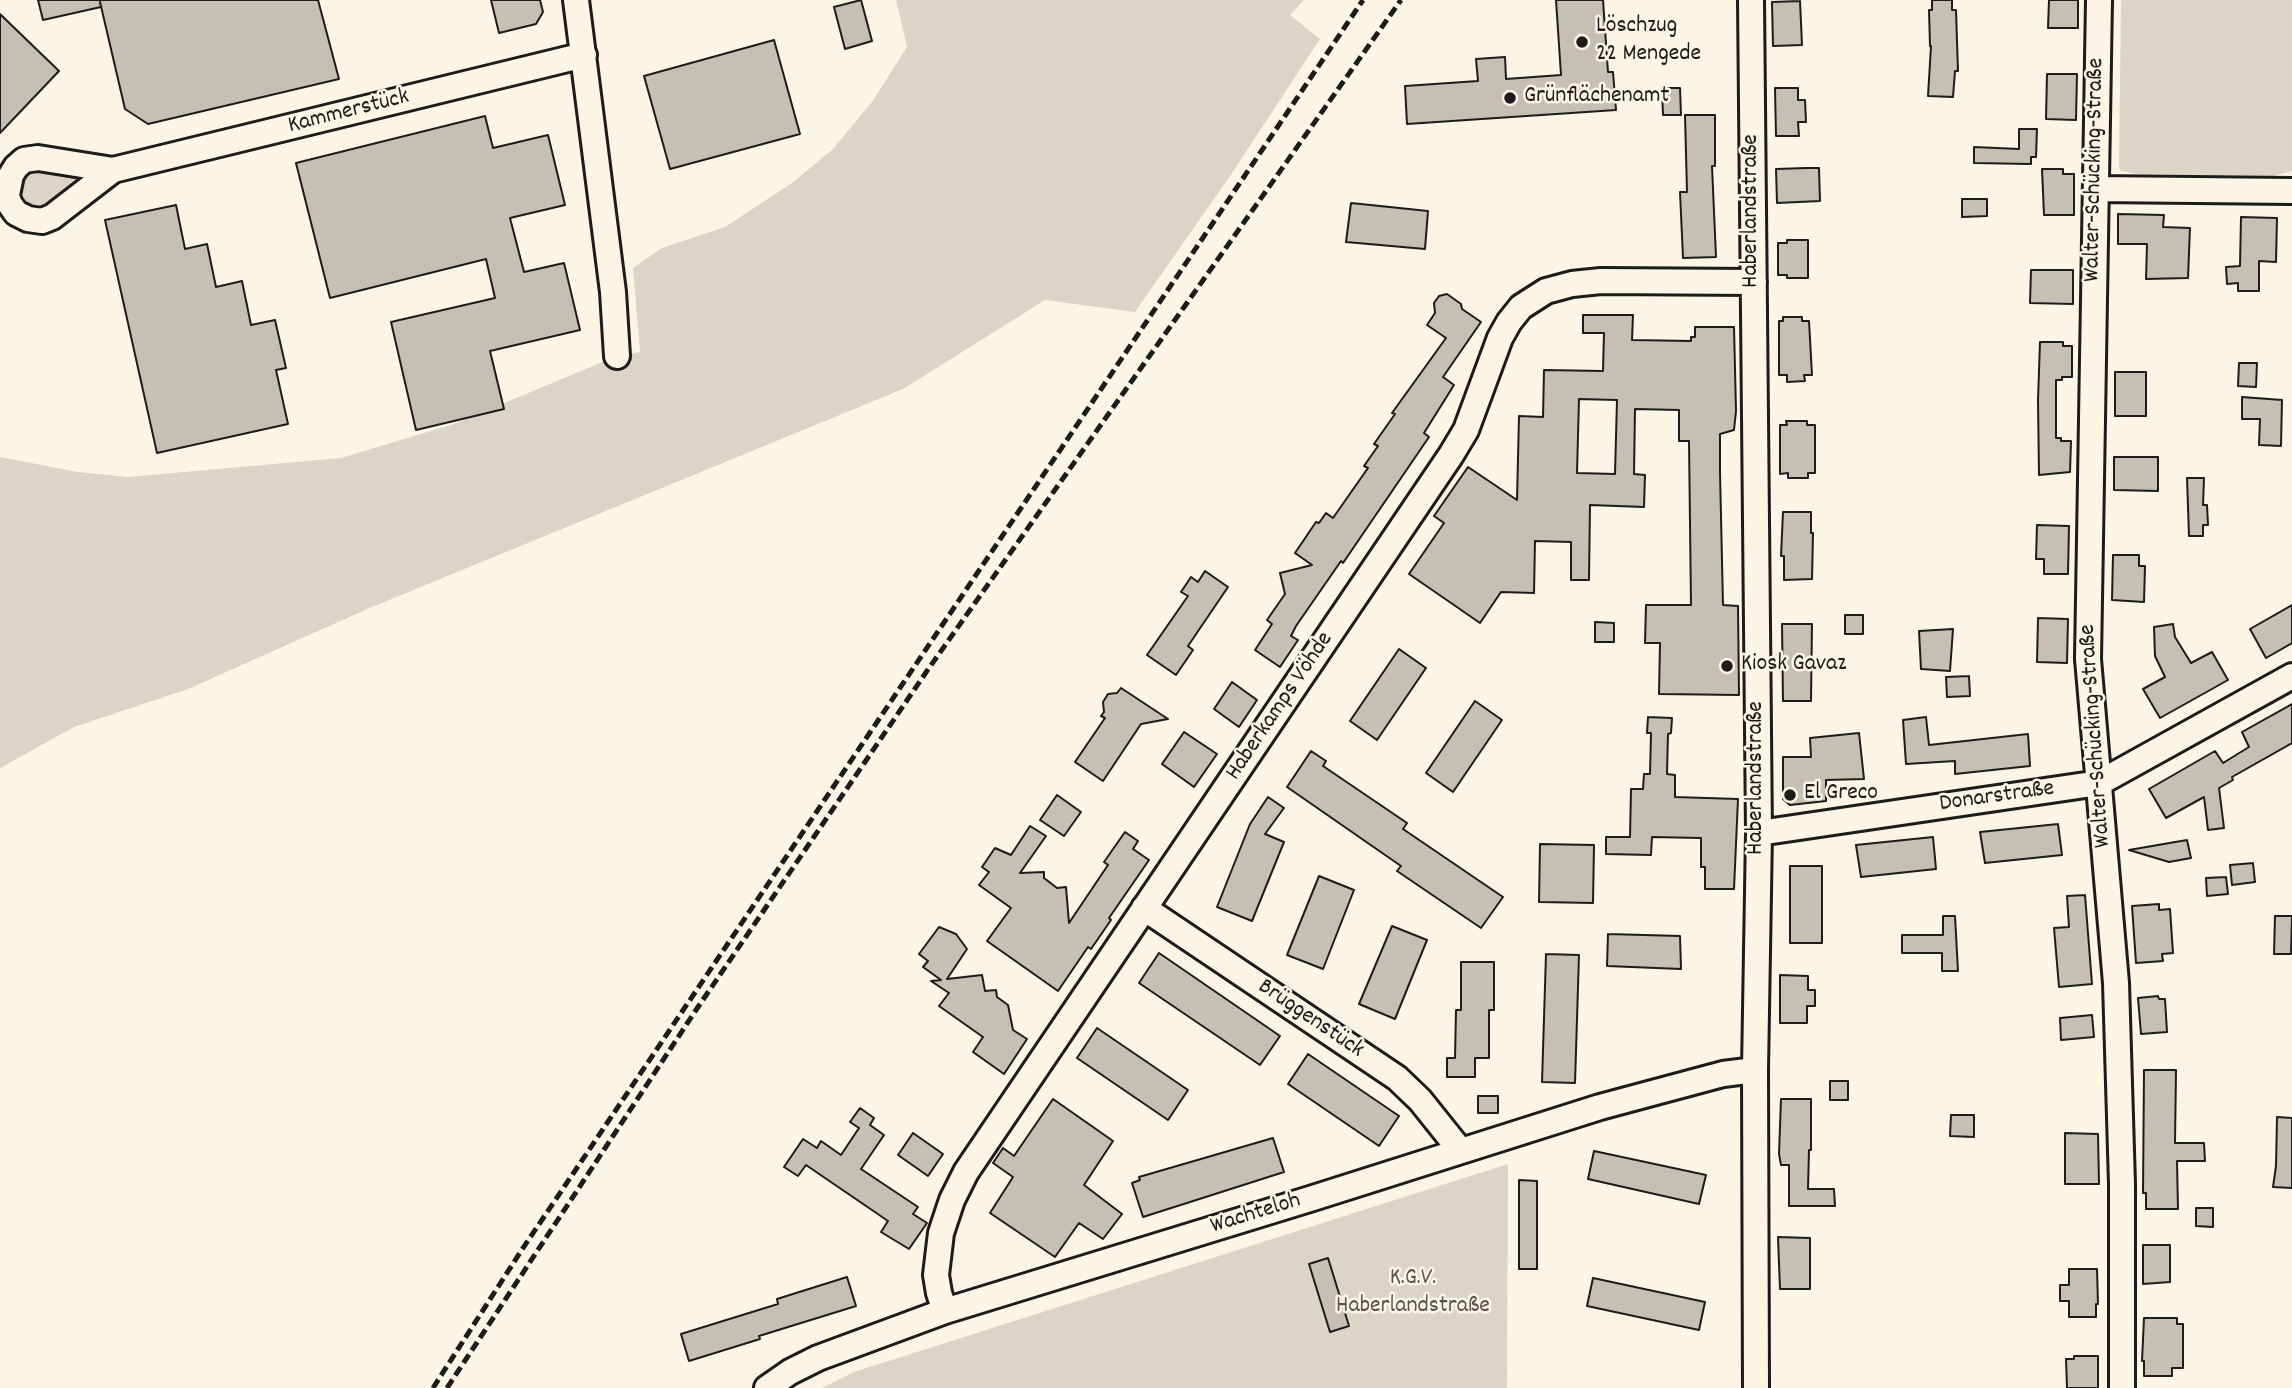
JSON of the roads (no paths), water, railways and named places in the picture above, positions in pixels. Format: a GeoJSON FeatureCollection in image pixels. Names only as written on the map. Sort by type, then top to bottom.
{"type":"FeatureCollection","features":[{"type":"Feature","properties":{"kind":"street"},"geometry":{"type":"LineString","coordinates":[[576,0],[613,292],[617,356]]}},
{"type":"Feature","properties":{"kind":"street","name":"Haberlandstraße"},"geometry":{"type":"LineString","coordinates":[[1751,0],[1759,833],[1755,1070],[1756,1388]]}},
{"type":"Feature","properties":{"kind":"street","name":"Walter-Schücking-Straße"},"geometry":{"type":"LineString","coordinates":[[2099,0],[2088,659],[2116,983],[2122,1184],[2122,1388]]}},
{"type":"Feature","properties":{"kind":"street","name":"Kammerstück"},"geometry":{"type":"LineString","coordinates":[[113,170],[584,55]]}},
{"type":"Feature","properties":{"kind":"street"},"geometry":{"type":"LineString","coordinates":[[2097,189],[2292,191]]}},
{"type":"Feature","properties":{"kind":"street","name":"Haberkamps Vöhde"},"geometry":{"type":"LineString","coordinates":[[945,1311],[936,1275],[941,1233],[952,1200],[985,1142],[1451,455],[1466,430],[1500,338],[1509,322],[1521,307],[1546,291],[1572,284],[1601,281],[1754,282]]}},
{"type":"Feature","properties":{"kind":"street","name":"Donarstraße"},"geometry":{"type":"LineString","coordinates":[[1759,833],[2099,783],[2292,676]]}},
{"type":"Feature","properties":{"kind":"street","name":"Brüggenstück"},"geometry":{"type":"LineString","coordinates":[[1144,908],[1397,1078],[1420,1100],[1460,1150]]}},
{"type":"Feature","properties":{"kind":"street","name":"Wachteloh"},"geometry":{"type":"LineString","coordinates":[[767,1388],[790,1372],[818,1358],[945,1311],[1600,1107],[1723,1074],[1755,1070]]}},
{"type":"Feature","properties":{"kind":"railway"},"geometry":{"type":"LineString","coordinates":[[433,1388],[523,1248],[1363,0]]}},
{"type":"Feature","properties":{"kind":"railway"},"geometry":{"type":"LineString","coordinates":[[447,1388],[698,1007],[929,668],[1401,0]]}},
{"type":"Feature","properties":{"kind":"place","name":"Löschzug 22 Mengede"},"geometry":{"type":"Point","coordinates":[1582,42]}},
{"type":"Feature","properties":{"kind":"place","name":"Grünflächenamt"},"geometry":{"type":"Point","coordinates":[1510,98]}},
{"type":"Feature","properties":{"kind":"place","name":"Kiosk Gavaz"},"geometry":{"type":"Point","coordinates":[1727,666]}},
{"type":"Feature","properties":{"kind":"place","name":"El Greco"},"geometry":{"type":"Point","coordinates":[1790,795]}},
{"type":"Feature","properties":{"kind":"park label","name":"K.G.V. Haberlandstraße"},"geometry":{"type":"Point","coordinates":[1413,1294]}}]}
